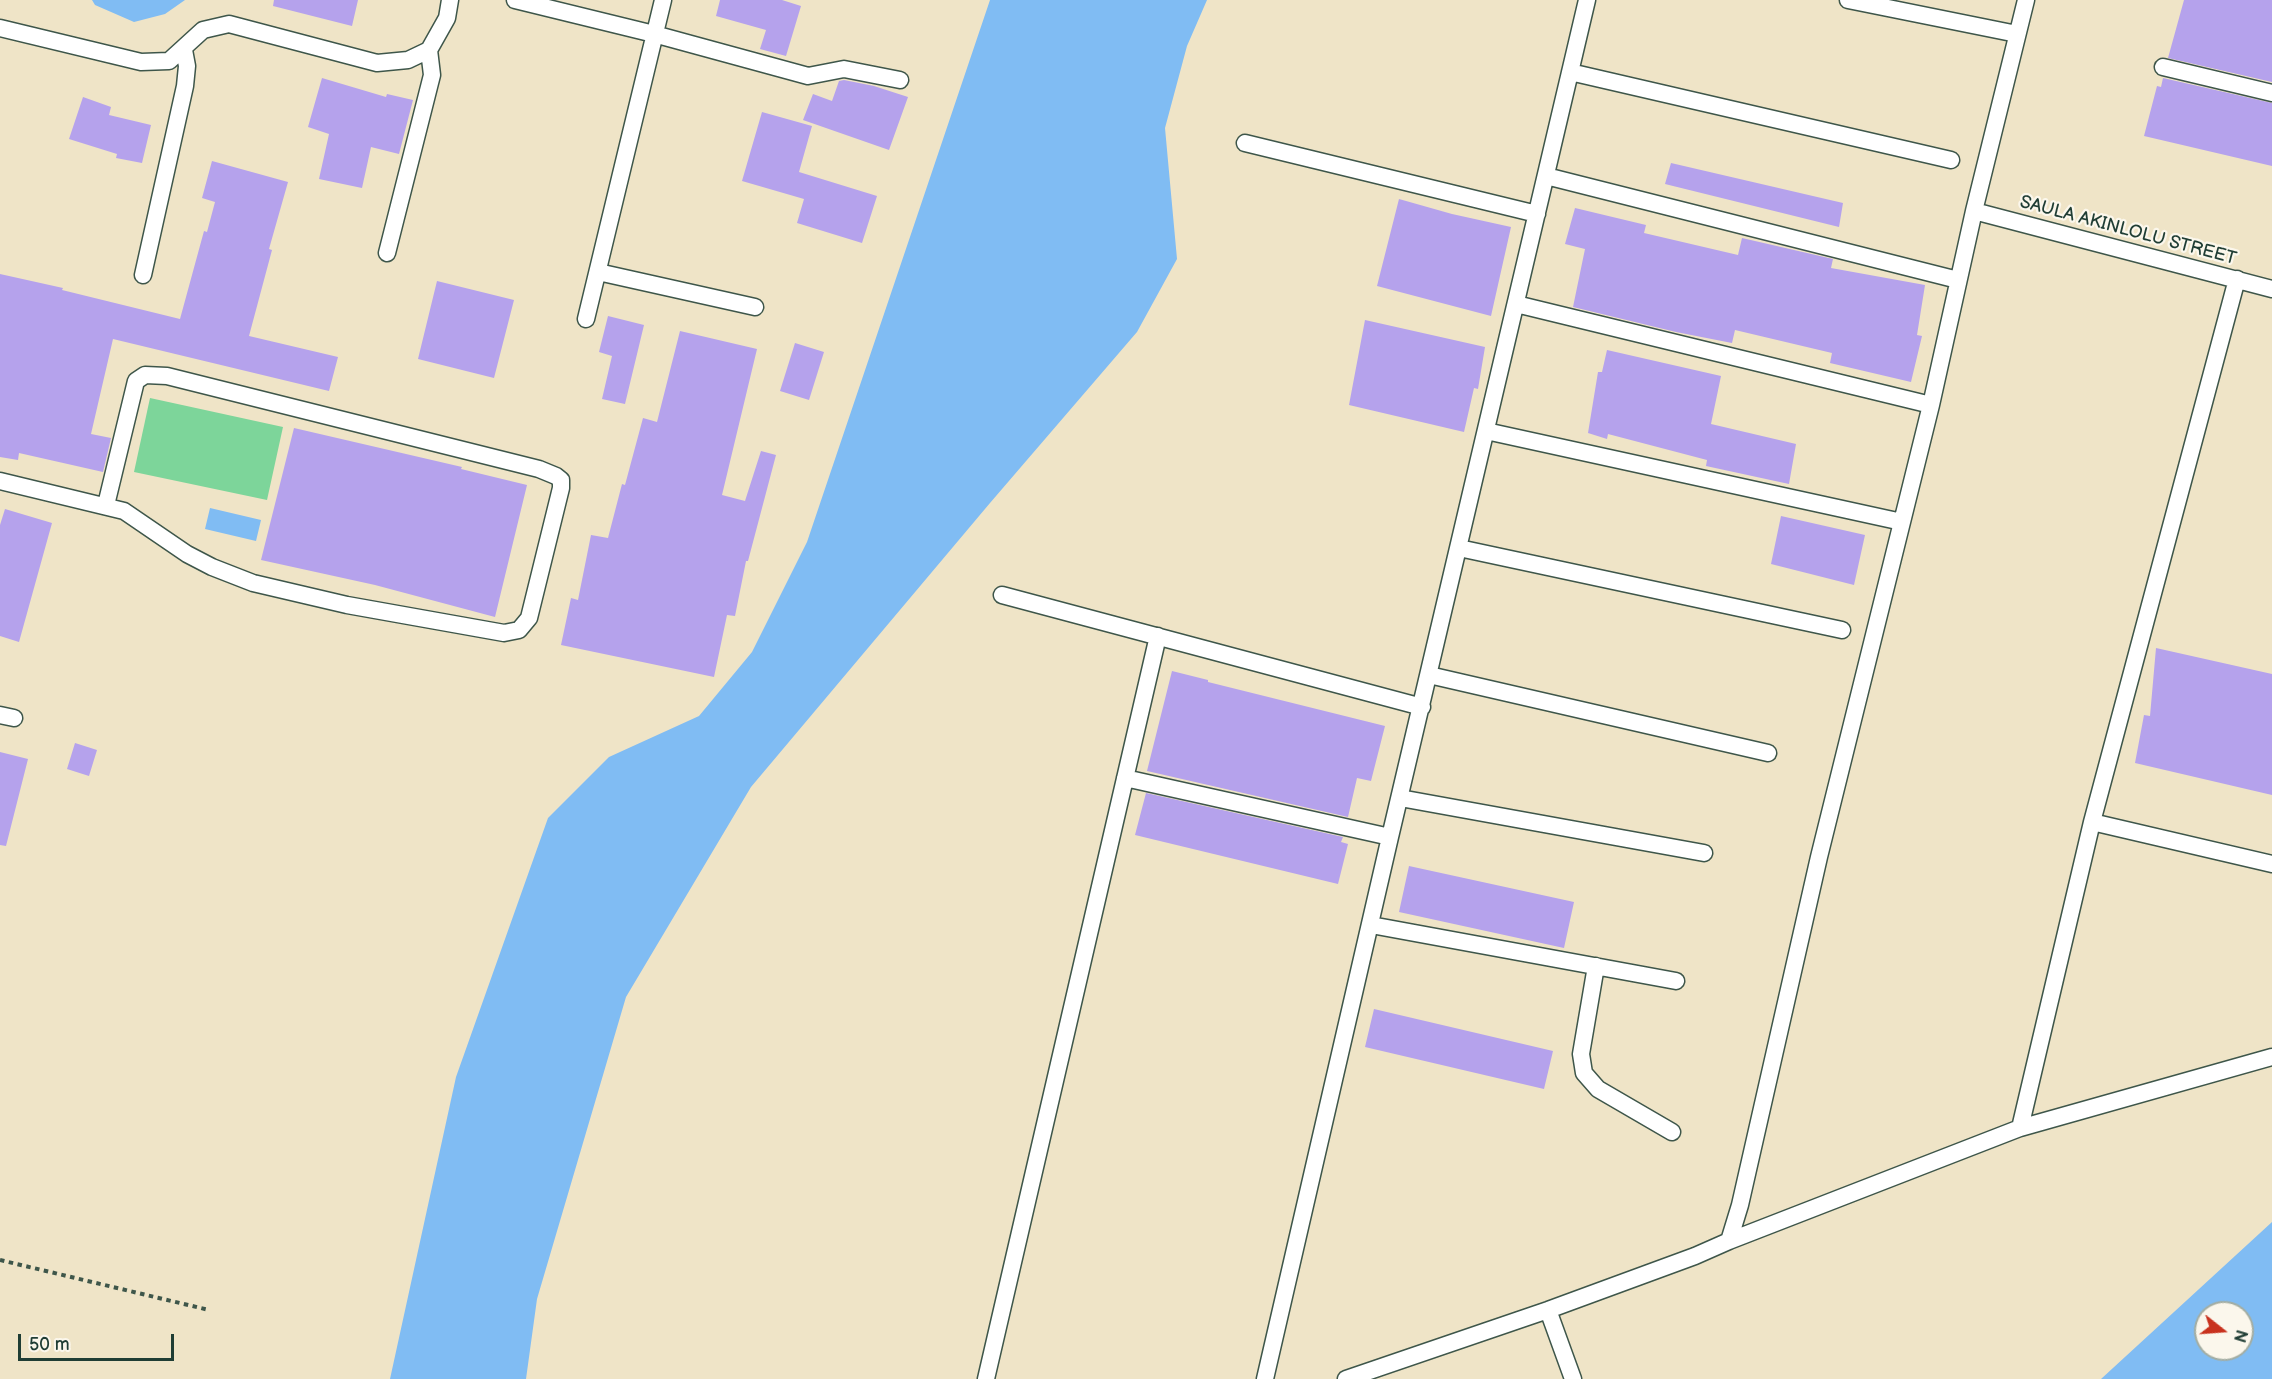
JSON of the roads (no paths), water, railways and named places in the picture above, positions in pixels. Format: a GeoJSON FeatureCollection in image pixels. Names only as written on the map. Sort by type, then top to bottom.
{"type":"FeatureCollection","features":[{"type":"Feature","properties":{"kind":"street"},"geometry":{"type":"LineString","coordinates":[[0,28],[141,62],[169,61],[184,50],[203,30],[229,24],[377,63],[408,60],[429,50],[447,18],[450,0]]}},
{"type":"Feature","properties":{"kind":"street"},"geometry":{"type":"LineString","coordinates":[[515,0],[654,34],[808,76],[843,69],[900,80]]}},
{"type":"Feature","properties":{"kind":"street"},"geometry":{"type":"LineString","coordinates":[[586,319],[663,0]]}},
{"type":"Feature","properties":{"kind":"street"},"geometry":{"type":"LineString","coordinates":[[1265,1379],[1587,0]]}},
{"type":"Feature","properties":{"kind":"street"},"geometry":{"type":"LineString","coordinates":[[1848,0],[2017,33]]}},
{"type":"Feature","properties":{"kind":"street"},"geometry":{"type":"LineString","coordinates":[[1730,1241],[2026,0]]}},
{"type":"Feature","properties":{"kind":"street"},"geometry":{"type":"LineString","coordinates":[[143,275],[185,86],[187,66],[184,50]]}},
{"type":"Feature","properties":{"kind":"street"},"geometry":{"type":"LineString","coordinates":[[387,254],[432,75],[429,50]]}},
{"type":"Feature","properties":{"kind":"street"},"geometry":{"type":"LineString","coordinates":[[2163,67],[2272,93]]}},
{"type":"Feature","properties":{"kind":"street"},"geometry":{"type":"LineString","coordinates":[[1570,72],[1951,160]]}},
{"type":"Feature","properties":{"kind":"street"},"geometry":{"type":"LineString","coordinates":[[1245,143],[1537,214]]}},
{"type":"Feature","properties":{"kind":"street"},"geometry":{"type":"LineString","coordinates":[[1546,176],[1958,280]]}},
{"type":"Feature","properties":{"kind":"street","name":"SAULA AKINLOLU STREET"},"geometry":{"type":"LineString","coordinates":[[1974,211],[2272,289]]}},
{"type":"Feature","properties":{"kind":"street"},"geometry":{"type":"LineString","coordinates":[[598,272],[755,307]]}},
{"type":"Feature","properties":{"kind":"street"},"geometry":{"type":"LineString","coordinates":[[2020,1128],[2092,822],[2237,279]]}},
{"type":"Feature","properties":{"kind":"street"},"geometry":{"type":"LineString","coordinates":[[1516,304],[1931,405]]}},
{"type":"Feature","properties":{"kind":"street"},"geometry":{"type":"LineString","coordinates":[[0,481],[124,511],[187,554],[212,567],[253,583],[347,605],[504,633],[519,630],[529,618],[561,488],[561,480],[531,466],[167,376],[145,375],[136,381],[106,506]]}},
{"type":"Feature","properties":{"kind":"street"},"geometry":{"type":"LineString","coordinates":[[1486,431],[1902,522]]}},
{"type":"Feature","properties":{"kind":"street"},"geometry":{"type":"LineString","coordinates":[[1459,548],[1842,630]]}},
{"type":"Feature","properties":{"kind":"street"},"geometry":{"type":"LineString","coordinates":[[1002,595],[1422,707]]}},
{"type":"Feature","properties":{"kind":"street"},"geometry":{"type":"LineString","coordinates":[[986,1379],[1158,636]]}},
{"type":"Feature","properties":{"kind":"street"},"geometry":{"type":"LineString","coordinates":[[1429,675],[1768,753]]}},
{"type":"Feature","properties":{"kind":"street"},"geometry":{"type":"LineString","coordinates":[[1125,778],[1390,837]]}},
{"type":"Feature","properties":{"kind":"street"},"geometry":{"type":"LineString","coordinates":[[1400,798],[1704,854]]}},
{"type":"Feature","properties":{"kind":"street"},"geometry":{"type":"LineString","coordinates":[[2092,822],[2272,864]]}},
{"type":"Feature","properties":{"kind":"street"},"geometry":{"type":"LineString","coordinates":[[1371,925],[1676,981]]}},
{"type":"Feature","properties":{"kind":"street"},"geometry":{"type":"LineString","coordinates":[[1596,966],[1581,1054],[1584,1073],[1598,1089],[1672,1132]]}},
{"type":"Feature","properties":{"kind":"street"},"geometry":{"type":"LineString","coordinates":[[1346,1379],[1548,1310],[2020,1128],[2272,1057]]}},
{"type":"Feature","properties":{"kind":"street"},"geometry":{"type":"LineString","coordinates":[[1548,1310],[1573,1379]]}},
{"type":"Feature","properties":{"kind":"water"},"geometry":{"type":"Polygon","coordinates":[[[92,0],[185,0],[165,14],[134,22],[95,5],[92,0]]]}},
{"type":"Feature","properties":{"kind":"water"},"geometry":{"type":"Polygon","coordinates":[[[990,0],[1207,0],[1187,46],[1165,128],[1177,259],[1137,332],[751,787],[626,997],[537,1299],[526,1379],[390,1379],[456,1077],[548,818],[609,757],[699,716],[752,652],[807,542],[990,0]]]}},
{"type":"Feature","properties":{"kind":"water"},"geometry":{"type":"Polygon","coordinates":[[[210,508],[261,520],[256,541],[205,529],[210,508]]]}},
{"type":"Feature","properties":{"kind":"water"},"geometry":{"type":"Polygon","coordinates":[[[2272,1222],[2272,1379],[2101,1379],[2272,1222]]]}}]}
